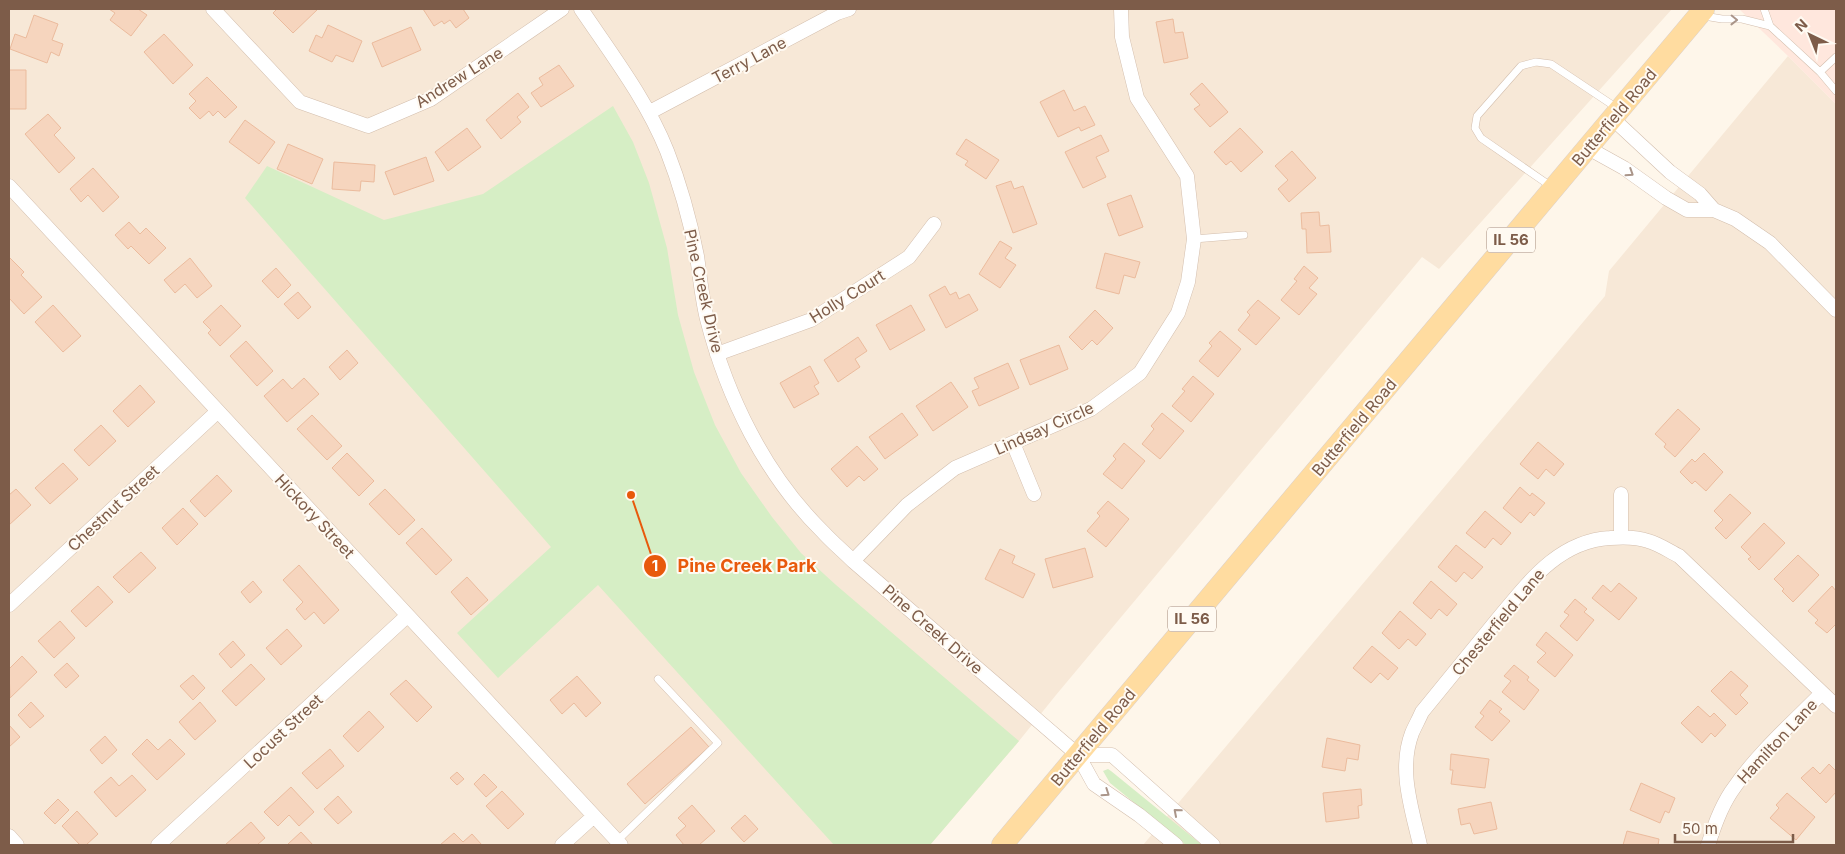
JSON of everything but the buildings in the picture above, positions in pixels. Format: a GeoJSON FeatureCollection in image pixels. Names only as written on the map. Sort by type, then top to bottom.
{"type":"FeatureCollection","features":[{"type":"Feature","properties":{"kind":"main road","name":"Butterfield Road"},"geometry":{"type":"LineString","coordinates":[[1002,845],[1701,12]]}},
{"type":"Feature","properties":{"kind":"street","name":"Andrew Lane"},"geometry":{"type":"LineString","coordinates":[[213,9],[300,102],[368,126],[431,99],[562,9]]}},
{"type":"Feature","properties":{"kind":"street","name":"Pine Creek Drive"},"geometry":{"type":"LineString","coordinates":[[582,9],[650,112],[667,151],[681,190],[696,254],[706,317],[717,354],[747,426],[768,463],[822,532],[853,561],[1078,754],[1094,784],[1139,815],[1176,845]]}},
{"type":"Feature","properties":{"kind":"street","name":"Lindsay Circle"},"geometry":{"type":"LineString","coordinates":[[853,561],[907,505],[955,468],[1091,409],[1140,374],[1178,313],[1188,282],[1194,239],[1187,176],[1137,98],[1122,38],[1120,9]]}},
{"type":"Feature","properties":{"kind":"street","name":"Terry Lane"},"geometry":{"type":"LineString","coordinates":[[650,112],[841,10]]}},
{"type":"Feature","properties":{"kind":"street"},"geometry":{"type":"LineString","coordinates":[[1616,114],[1670,172],[1700,194],[1714,210]]}},
{"type":"Feature","properties":{"kind":"street"},"geometry":{"type":"LineString","coordinates":[[1588,148],[1624,168],[1666,198],[1688,210],[1714,210],[1735,219],[1770,243],[1836,310]]}},
{"type":"Feature","properties":{"kind":"street","name":"Hickory Street"},"geometry":{"type":"LineString","coordinates":[[9,186],[619,843]]}},
{"type":"Feature","properties":{"kind":"street","name":"Holly Court"},"geometry":{"type":"LineString","coordinates":[[717,354],[811,320],[909,257],[934,224]]}},
{"type":"Feature","properties":{"kind":"street","name":"Chestnut Street"},"geometry":{"type":"LineString","coordinates":[[9,605],[218,411]]}},
{"type":"Feature","properties":{"kind":"street"},"geometry":{"type":"LineString","coordinates":[[1013,443],[1034,494]]}},
{"type":"Feature","properties":{"kind":"street"},"geometry":{"type":"LineString","coordinates":[[1621,494],[1621,537]]}},
{"type":"Feature","properties":{"kind":"street","name":"Chesterfield Lane"},"geometry":{"type":"LineString","coordinates":[[1420,845],[1407,784],[1406,762],[1412,734],[1422,712],[1520,592],[1547,564],[1566,550],[1583,543],[1600,538],[1621,537],[1648,540],[1679,556],[1836,706]]}},
{"type":"Feature","properties":{"kind":"street","name":"Locust Street"},"geometry":{"type":"LineString","coordinates":[[158,845],[407,616]]}},
{"type":"Feature","properties":{"kind":"street","name":"Hamilton Lane"},"geometry":{"type":"LineString","coordinates":[[1708,845],[1716,820],[1730,793],[1755,760],[1822,692]]}},
{"type":"Feature","properties":{"kind":"street"},"geometry":{"type":"LineString","coordinates":[[1078,754],[1112,755],[1213,845]]}},
{"type":"Feature","properties":{"kind":"street"},"geometry":{"type":"LineString","coordinates":[[562,845],[594,816]]}},
{"type":"Feature","properties":{"kind":"street"},"geometry":{"type":"LineString","coordinates":[[9,836],[17,845]]}},
{"type":"Feature","properties":{"kind":"lane"},"geometry":{"type":"LineString","coordinates":[[1764,9],[1770,26],[1820,72],[1836,91]]}},
{"type":"Feature","properties":{"kind":"lane"},"geometry":{"type":"LineString","coordinates":[[1701,12],[1722,19],[1742,19],[1770,26]]}},
{"type":"Feature","properties":{"kind":"lane"},"geometry":{"type":"LineString","coordinates":[[1820,72],[1836,57]]}},
{"type":"Feature","properties":{"kind":"lane"},"geometry":{"type":"LineString","coordinates":[[1554,189],[1481,138],[1475,128],[1477,116],[1521,66],[1536,62],[1551,64],[1616,114]]}},
{"type":"Feature","properties":{"kind":"lane"},"geometry":{"type":"LineString","coordinates":[[1194,239],[1244,235]]}},
{"type":"Feature","properties":{"kind":"lane"},"geometry":{"type":"LineString","coordinates":[[619,843],[718,743],[658,679]]}},
{"type":"Feature","properties":{"kind":"shaded area"},"geometry":{"type":"Polygon","coordinates":[[[9,9],[1672,9],[1439,269],[1422,257],[1019,741],[930,845],[9,845],[9,9]]]}},
{"type":"Feature","properties":{"kind":"shaded area"},"geometry":{"type":"Polygon","coordinates":[[[1739,9],[1836,9],[1836,104],[1788,56],[1739,9]]]}},
{"type":"Feature","properties":{"kind":"shaded area"},"geometry":{"type":"Polygon","coordinates":[[[1788,56],[1836,104],[1836,845],[1143,845],[1605,296],[1609,271],[1788,56]]]}},
{"type":"Feature","properties":{"kind":"green space"},"geometry":{"type":"Polygon","coordinates":[[[613,106],[633,142],[649,183],[667,248],[678,315],[694,372],[715,425],[741,473],[772,517],[801,553],[1019,741],[930,845],[834,845],[598,585],[498,678],[457,633],[551,547],[245,198],[267,166],[384,220],[483,194],[613,106]]]}},
{"type":"Feature","properties":{"kind":"green space"},"geometry":{"type":"Polygon","coordinates":[[[1108,769],[1202,845],[1186,845],[1110,783],[1103,771],[1108,769]]]}},
{"type":"Feature","properties":{"kind":"place","name":"Pine Creek Park"},"geometry":{"type":"Point","coordinates":[631,495]}}]}
